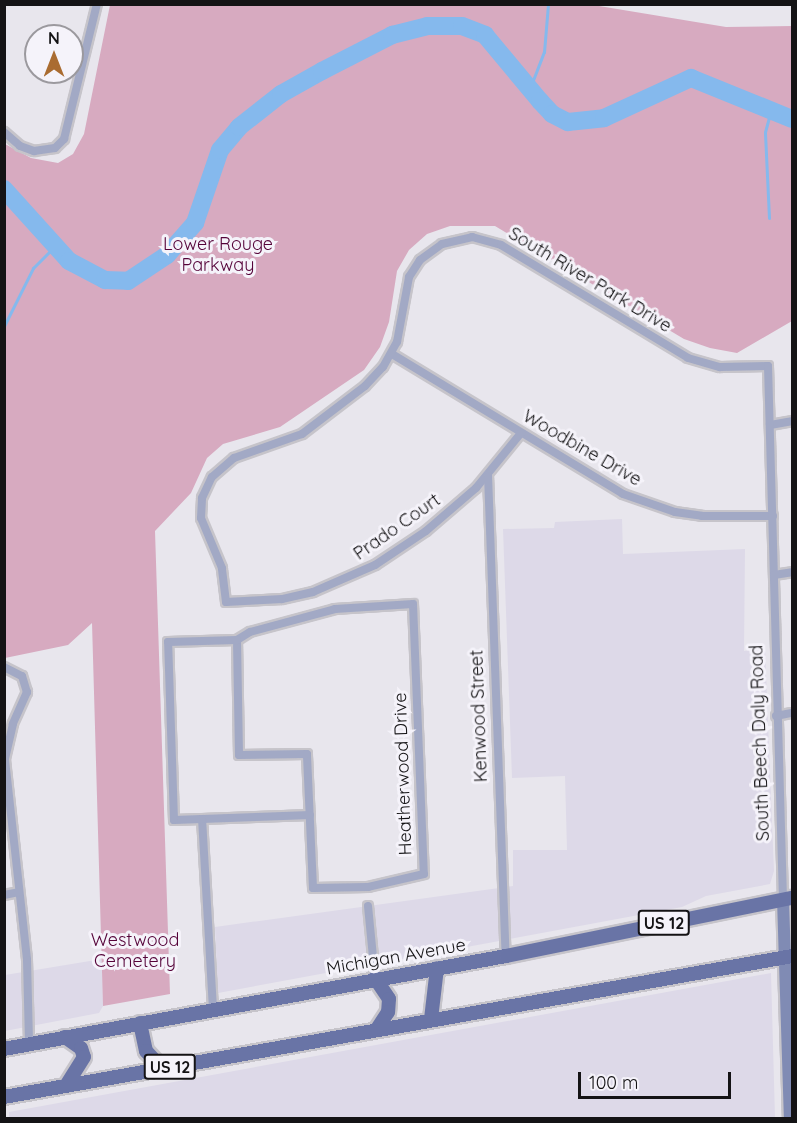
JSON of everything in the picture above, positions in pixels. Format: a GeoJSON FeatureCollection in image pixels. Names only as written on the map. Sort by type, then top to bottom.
{"type":"FeatureCollection","features":[{"type":"Feature","properties":{"kind":"main road","name":"Michigan Avenue"},"geometry":{"type":"LineString","coordinates":[[4,1049],[375,978],[506,956],[788,898]]}},
{"type":"Feature","properties":{"kind":"main road","name":"South Beech Daly Road"},"geometry":{"type":"LineString","coordinates":[[788,898],[790,1119]]}},
{"type":"Feature","properties":{"kind":"main road","name":"US 12"},"geometry":{"type":"LineString","coordinates":[[4,1097],[789,956]]}},
{"type":"Feature","properties":{"kind":"main road"},"geometry":{"type":"LineString","coordinates":[[431,1019],[437,968]]}},
{"type":"Feature","properties":{"kind":"main road"},"geometry":{"type":"LineString","coordinates":[[375,978],[387,993],[390,1006],[377,1029]]}},
{"type":"Feature","properties":{"kind":"main road"},"geometry":{"type":"LineString","coordinates":[[140,1023],[146,1051],[162,1068]]}},
{"type":"Feature","properties":{"kind":"main road"},"geometry":{"type":"LineString","coordinates":[[65,1037],[81,1048],[84,1057],[66,1086]]}},
{"type":"Feature","properties":{"kind":"street"},"geometry":{"type":"LineString","coordinates":[[4,132],[23,148],[48,150],[60,144],[68,132],[97,4]]}},
{"type":"Feature","properties":{"kind":"street","name":"South River Park Drive"},"geometry":{"type":"LineString","coordinates":[[226,602],[222,568],[201,518],[202,498],[212,477],[234,458],[283,443],[319,422],[365,386],[392,354],[401,329],[405,288],[414,267],[442,244],[472,237],[501,245],[688,358],[720,367],[768,366]]}},
{"type":"Feature","properties":{"kind":"street","name":"Woodbine Drive"},"geometry":{"type":"LineString","coordinates":[[392,354],[593,478],[649,504],[702,516],[773,516]]}},
{"type":"Feature","properties":{"kind":"street","name":"South Beech Daly Road"},"geometry":{"type":"LineString","coordinates":[[768,366],[776,716],[788,898]]}},
{"type":"Feature","properties":{"kind":"street"},"geometry":{"type":"LineString","coordinates":[[770,425],[792,421]]}},
{"type":"Feature","properties":{"kind":"street","name":"Prado Court"},"geometry":{"type":"LineString","coordinates":[[226,602],[298,596],[357,574],[426,531],[488,475],[521,433]]}},
{"type":"Feature","properties":{"kind":"street","name":"Kenwood Street"},"geometry":{"type":"LineString","coordinates":[[488,475],[506,956]]}},
{"type":"Feature","properties":{"kind":"street"},"geometry":{"type":"LineString","coordinates":[[774,575],[792,572]]}},
{"type":"Feature","properties":{"kind":"street","name":"Heatherwood Drive"},"geometry":{"type":"LineString","coordinates":[[202,819],[174,820],[168,642],[237,640],[249,632],[335,609],[413,604],[424,874],[368,887],[313,888],[307,754],[239,755],[237,640]]}},
{"type":"Feature","properties":{"kind":"street"},"geometry":{"type":"LineString","coordinates":[[4,667],[17,671],[24,680],[25,700],[8,740],[5,778],[27,960],[29,1044]]}},
{"type":"Feature","properties":{"kind":"street"},"geometry":{"type":"LineString","coordinates":[[776,716],[792,713]]}},
{"type":"Feature","properties":{"kind":"street"},"geometry":{"type":"LineString","coordinates":[[213,1009],[202,819],[310,815]]}},
{"type":"Feature","properties":{"kind":"street"},"geometry":{"type":"LineString","coordinates":[[4,895],[19,892]]}},
{"type":"Feature","properties":{"kind":"street"},"geometry":{"type":"LineString","coordinates":[[368,906],[375,978]]}},
{"type":"Feature","properties":{"kind":"shaded area"},"geometry":{"type":"Polygon","coordinates":[[[622,519],[623,554],[745,549],[744,651],[765,648],[774,871],[770,884],[706,896],[682,907],[218,993],[215,927],[513,886],[513,850],[567,850],[565,776],[512,778],[503,529],[554,528],[555,522],[622,519]]]}},
{"type":"Feature","properties":{"kind":"shaded area"},"geometry":{"type":"Polygon","coordinates":[[[102,959],[103,1006],[99,1013],[5,1031],[5,975],[102,959]]]}},
{"type":"Feature","properties":{"kind":"shaded area"},"geometry":{"type":"Polygon","coordinates":[[[771,973],[775,1118],[9,1118],[9,1112],[771,973]]]}},
{"type":"Feature","properties":{"kind":"green space","name":"Lower Rouge Parkway"},"geometry":{"type":"Polygon","coordinates":[[[110,5],[593,5],[726,27],[792,26],[792,321],[737,353],[710,348],[684,339],[495,226],[450,226],[427,234],[409,250],[397,271],[389,322],[380,347],[364,370],[280,427],[223,444],[207,458],[191,493],[155,531],[170,994],[103,1006],[92,623],[68,645],[5,658],[5,144],[31,158],[58,163],[73,154],[84,134],[110,5]]]}},
{"type":"Feature","properties":{"kind":"waterway"},"geometry":{"type":"LineString","coordinates":[[530,88],[544,52],[548,4]]}},
{"type":"Feature","properties":{"kind":"waterway"},"geometry":{"type":"LineString","coordinates":[[4,189],[69,261],[105,280],[128,281],[167,255],[195,223],[220,150],[239,127],[281,94],[322,71],[392,35],[427,26],[462,26],[485,35],[552,114],[568,122],[604,118],[691,78],[792,119]]}},
{"type":"Feature","properties":{"kind":"waterway"},"geometry":{"type":"LineString","coordinates":[[769,218],[765,132],[771,110]]}},
{"type":"Feature","properties":{"kind":"waterway"},"geometry":{"type":"LineString","coordinates":[[4,326],[33,268],[53,248]]}},
{"type":"Feature","properties":{"kind":"park label","name":"Westwood Cemetery"},"geometry":{"type":"Point","coordinates":[135,951]}}]}
